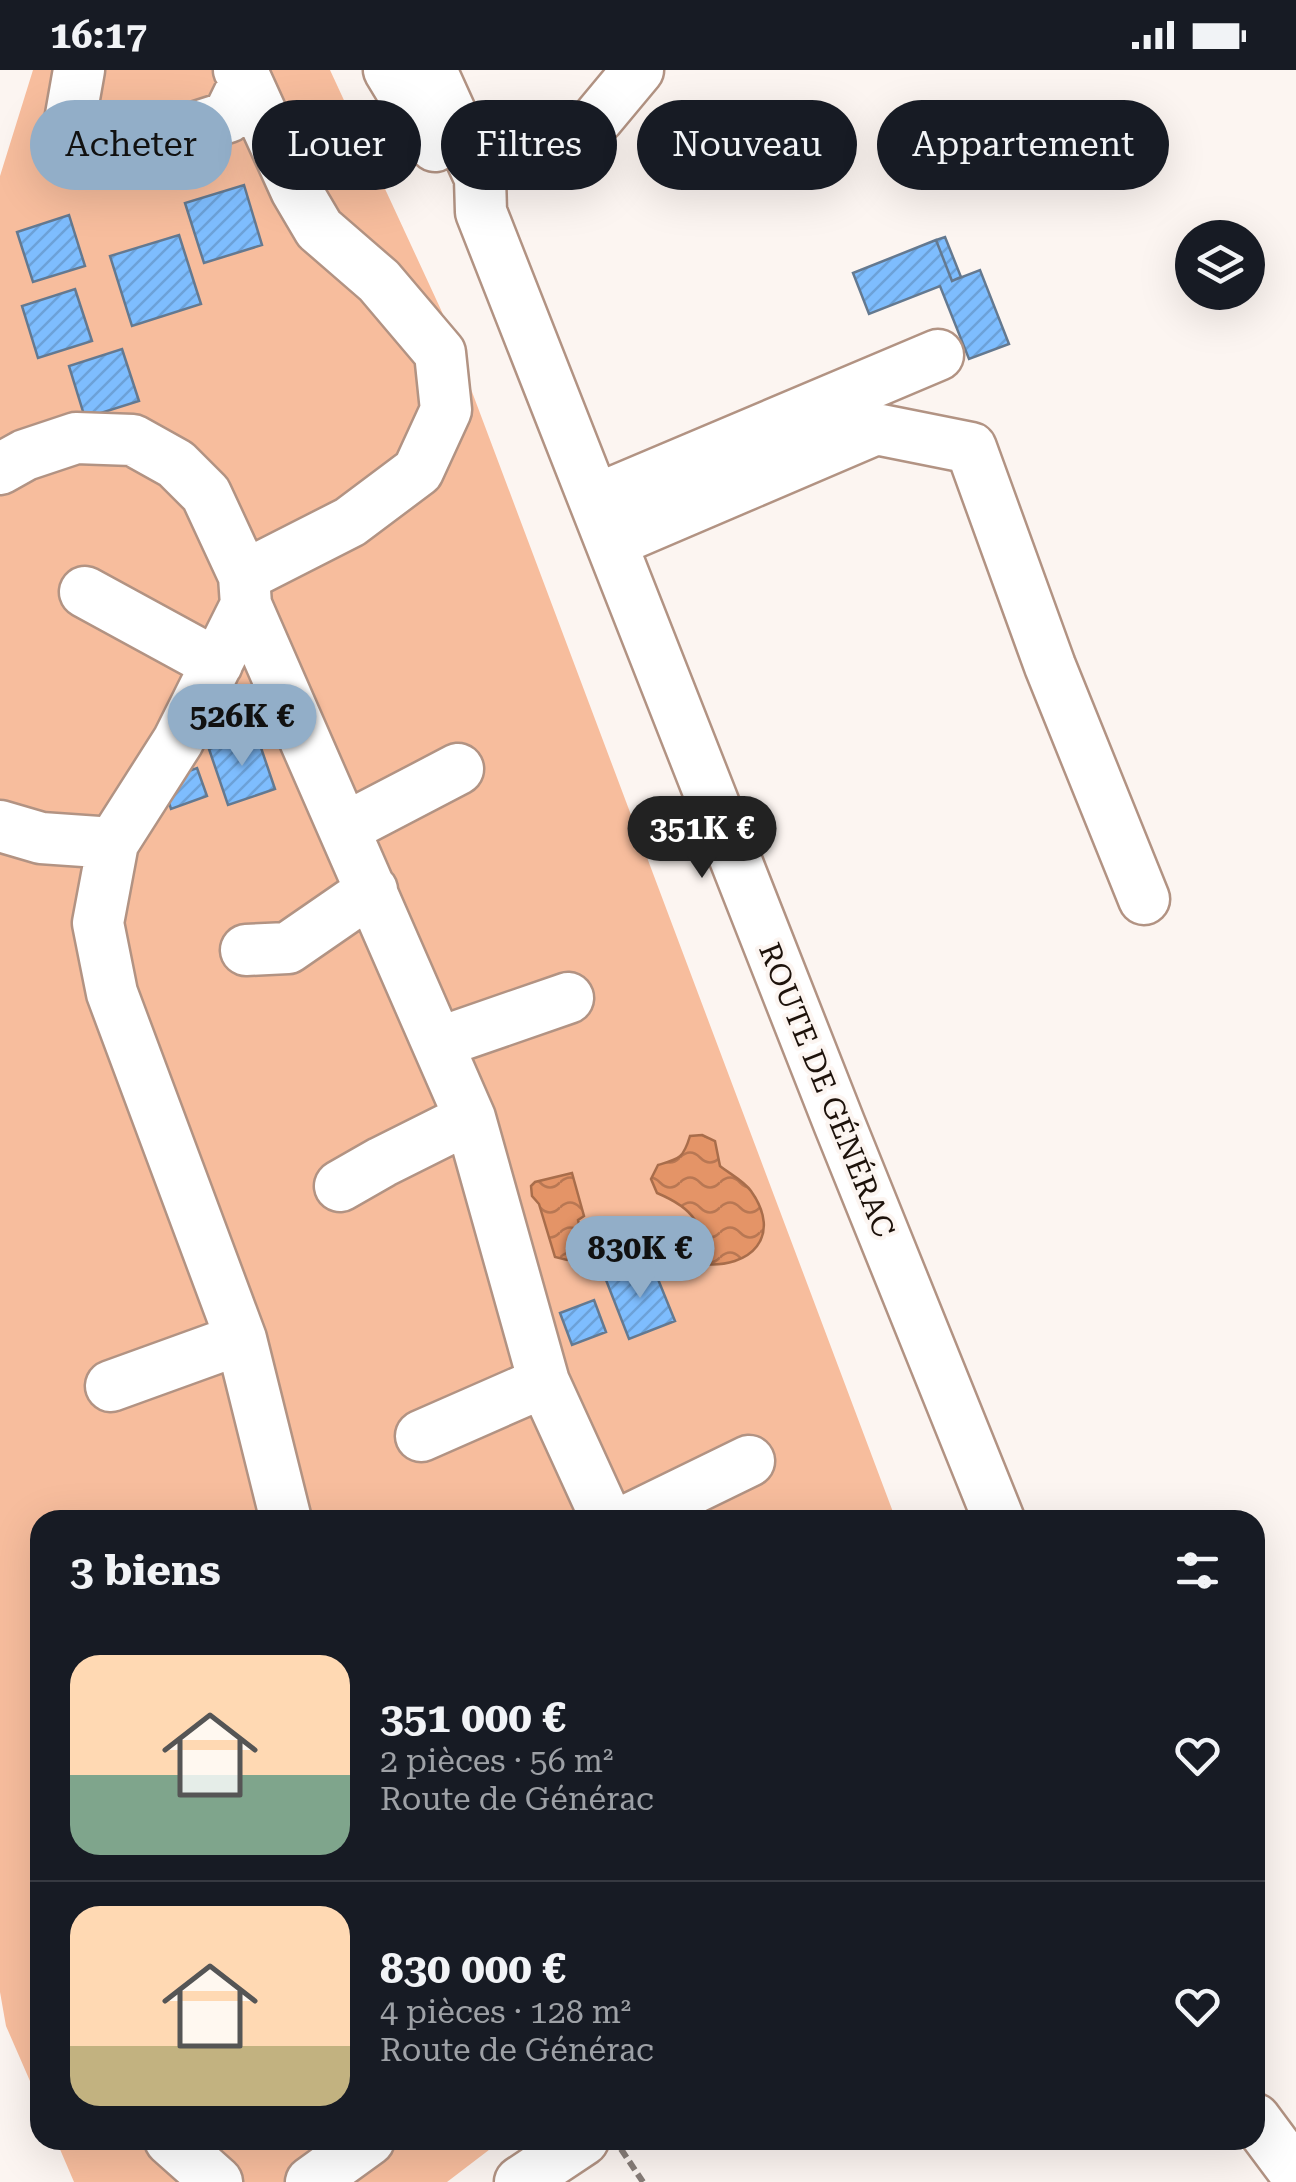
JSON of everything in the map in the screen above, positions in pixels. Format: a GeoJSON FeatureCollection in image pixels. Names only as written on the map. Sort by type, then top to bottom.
{"type":"FeatureCollection","features":[{"type":"Feature","properties":{"kind":"street"},"geometry":{"type":"LineString","coordinates":[[80,70],[65,148],[98,159],[228,117],[242,75]]}},
{"type":"Feature","properties":{"kind":"street"},"geometry":{"type":"LineString","coordinates":[[613,100],[638,70]]}},
{"type":"Feature","properties":{"kind":"street"},"geometry":{"type":"LineString","coordinates":[[242,75],[319,230],[379,281],[440,352],[446,410],[418,471],[350,522],[245,591],[217,664],[178,741],[113,842],[98,924],[112,993],[241,1339],[284,1510]]}},
{"type":"Feature","properties":{"kind":"street","name":"ROUTE DE GÉNÉRAC"},"geometry":{"type":"LineString","coordinates":[[403,77],[480,178],[481,212],[995,1510]]}},
{"type":"Feature","properties":{"kind":"street"},"geometry":{"type":"LineString","coordinates":[[604,521],[938,355]]}},
{"type":"Feature","properties":{"kind":"street"},"geometry":{"type":"LineString","coordinates":[[604,521],[876,429],[970,448],[1050,666],[1144,899]]}},
{"type":"Feature","properties":{"kind":"street"},"geometry":{"type":"LineString","coordinates":[[0,469],[24,455],[76,438],[133,440],[176,464],[206,494],[470,1118],[544,1382],[602,1510]]}},
{"type":"Feature","properties":{"kind":"street"},"geometry":{"type":"LineString","coordinates":[[85,592],[217,664]]}},
{"type":"Feature","properties":{"kind":"street"},"geometry":{"type":"LineString","coordinates":[[345,828],[458,770]]}},
{"type":"Feature","properties":{"kind":"street"},"geometry":{"type":"LineString","coordinates":[[0,826],[41,838],[113,842]]}},
{"type":"Feature","properties":{"kind":"street"},"geometry":{"type":"LineString","coordinates":[[246,950],[288,948],[372,890]]}},
{"type":"Feature","properties":{"kind":"street"},"geometry":{"type":"LineString","coordinates":[[438,1043],[568,998]]}},
{"type":"Feature","properties":{"kind":"street"},"geometry":{"type":"LineString","coordinates":[[340,1186],[470,1118]]}},
{"type":"Feature","properties":{"kind":"street"},"geometry":{"type":"LineString","coordinates":[[111,1386],[241,1339]]}},
{"type":"Feature","properties":{"kind":"street"},"geometry":{"type":"LineString","coordinates":[[421,1436],[544,1382]]}},
{"type":"Feature","properties":{"kind":"street"},"geometry":{"type":"LineString","coordinates":[[649,1510],[749,1461]]}},
{"type":"Feature","properties":{"kind":"street"},"geometry":{"type":"LineString","coordinates":[[1265,2132],[1296,2174]]}},
{"type":"Feature","properties":{"kind":"street"},"geometry":{"type":"LineString","coordinates":[[181,2150],[217,2182]]}},
{"type":"Feature","properties":{"kind":"street"},"geometry":{"type":"LineString","coordinates":[[311,2182],[355,2150]]}},
{"type":"Feature","properties":{"kind":"street"},"geometry":{"type":"LineString","coordinates":[[520,2182],[569,2150]]}},
{"type":"Feature","properties":{"kind":"street"},"geometry":{"type":"LineString","coordinates":[[1254,2150],[1256,2182]]}},
{"type":"Feature","properties":{"kind":"path"},"geometry":{"type":"LineString","coordinates":[[621,2150],[642,2182]]}},
{"type":"Feature","properties":{"kind":"shaded area"},"geometry":{"type":"Polygon","coordinates":[[[33,70],[330,70],[344,100],[252,100],[252,190],[386,190],[442,312],[892,1510],[30,1510],[30,2081],[6,2026],[0,1992],[0,176],[33,70]]]}},
{"type":"Feature","properties":{"kind":"shaded area"},"geometry":{"type":"Polygon","coordinates":[[[60,2150],[489,2150],[447,2182],[74,2182],[60,2150]]]}},
{"type":"Feature","properties":{"kind":"water"},"geometry":{"type":"Polygon","coordinates":[[[702,1135],[715,1141],[720,1166],[751,1191],[764,1222],[757,1246],[735,1261],[702,1264],[699,1228],[680,1205],[657,1193],[651,1179],[658,1165],[682,1154],[690,1136],[702,1135]]]}},
{"type":"Feature","properties":{"kind":"water"},"geometry":{"type":"Polygon","coordinates":[[[572,1173],[584,1216],[578,1220],[579,1253],[567,1260],[555,1257],[531,1186],[572,1173]]]}},
{"type":"Feature","properties":{"kind":"building"},"geometry":{"type":"Polygon","coordinates":[[[244,185],[262,245],[204,263],[185,203],[244,185]]]}},
{"type":"Feature","properties":{"kind":"building"},"geometry":{"type":"Polygon","coordinates":[[[69,215],[85,266],[33,282],[17,232],[69,215]]]}},
{"type":"Feature","properties":{"kind":"building"},"geometry":{"type":"Polygon","coordinates":[[[179,235],[201,304],[132,326],[110,256],[179,235]]]}},
{"type":"Feature","properties":{"kind":"building"},"geometry":{"type":"Polygon","coordinates":[[[945,237],[961,277],[952,281],[936,240],[945,237]]]}},
{"type":"Feature","properties":{"kind":"building"},"geometry":{"type":"Polygon","coordinates":[[[936,240],[952,281],[980,270],[1009,344],[969,359],[940,286],[869,314],[853,273],[936,240]]]}},
{"type":"Feature","properties":{"kind":"building"},"geometry":{"type":"Polygon","coordinates":[[[75,289],[92,341],[38,358],[22,306],[75,289]]]}},
{"type":"Feature","properties":{"kind":"building"},"geometry":{"type":"Polygon","coordinates":[[[122,349],[139,401],[85,418],[69,366],[122,349]]]}},
{"type":"Feature","properties":{"kind":"building"},"geometry":{"type":"Polygon","coordinates":[[[256,733],[275,789],[228,805],[209,749],[256,733]]]}},
{"type":"Feature","properties":{"kind":"building"},"geometry":{"type":"Polygon","coordinates":[[[197,768],[207,796],[171,809],[162,781],[197,768]]]}},
{"type":"Feature","properties":{"kind":"building"},"geometry":{"type":"Polygon","coordinates":[[[651,1262],[675,1321],[629,1339],[606,1280],[651,1262]]]}},
{"type":"Feature","properties":{"kind":"building"},"geometry":{"type":"Polygon","coordinates":[[[594,1300],[606,1332],[572,1345],[560,1313],[594,1300]]]}}]}
